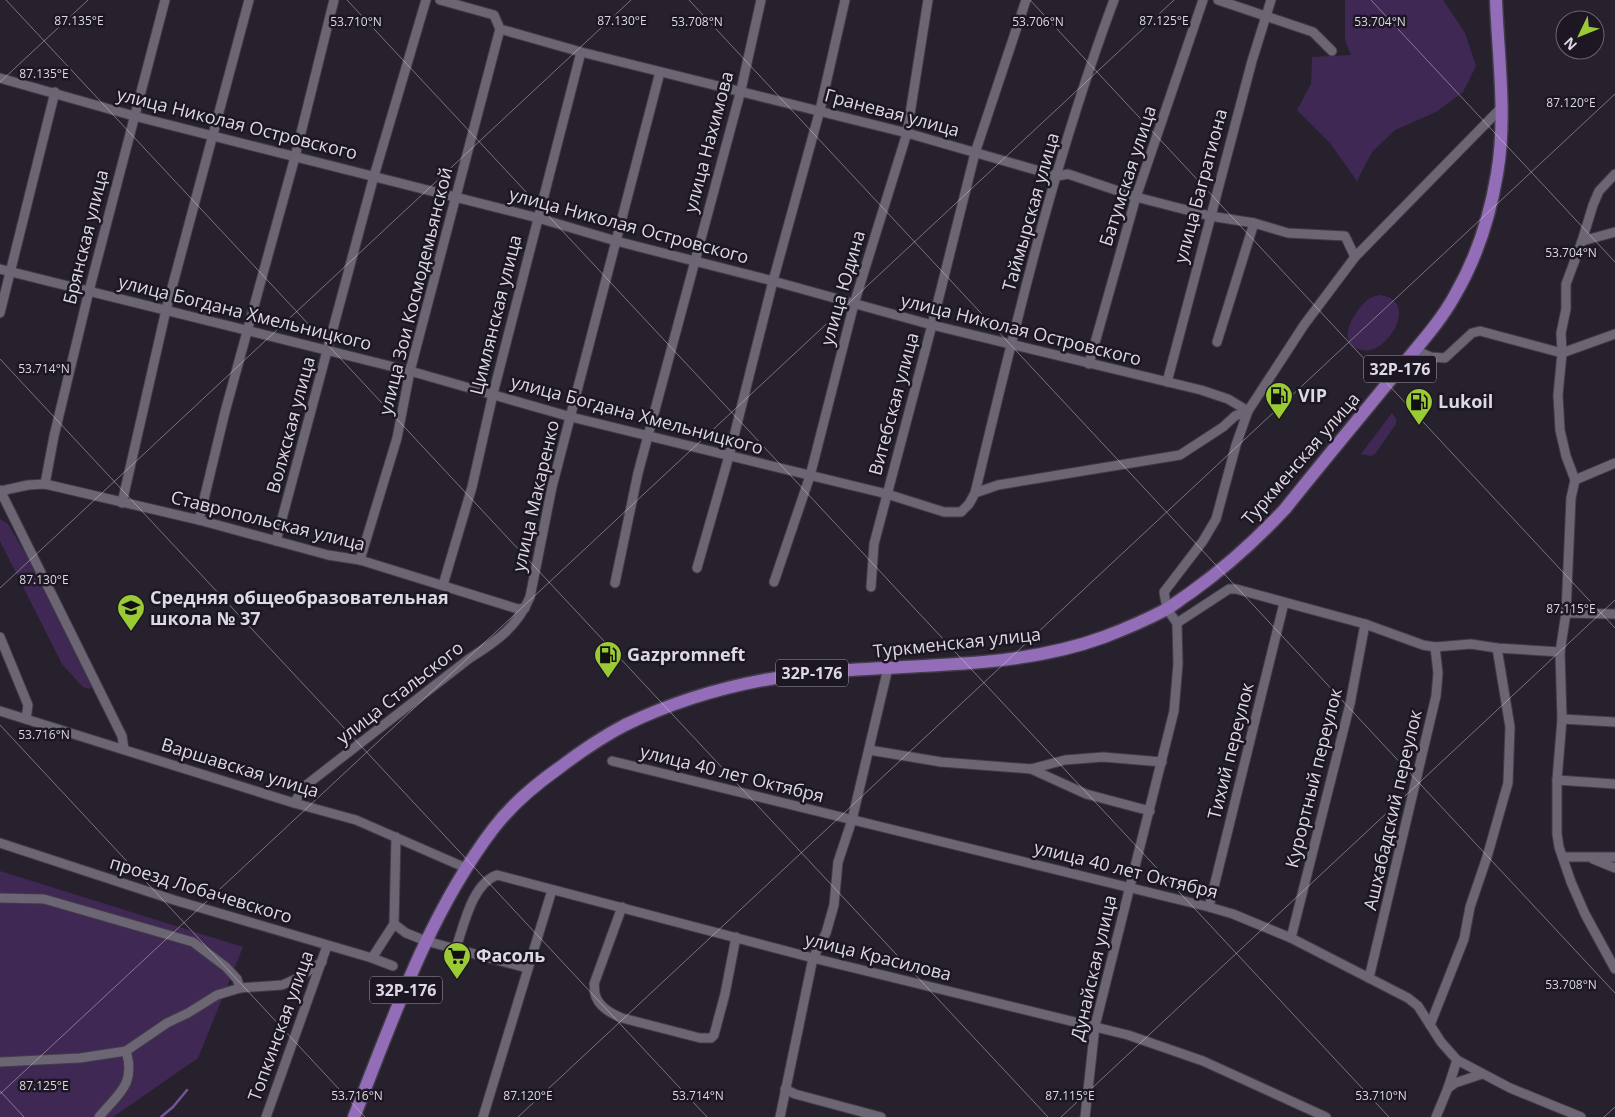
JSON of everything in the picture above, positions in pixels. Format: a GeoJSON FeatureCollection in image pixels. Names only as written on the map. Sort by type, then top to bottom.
{"type":"FeatureCollection","features":[{"type":"Feature","properties":{"kind":"main road","name":"Туркменская улица"},"geometry":{"type":"LineString","coordinates":[[466,868],[495,827],[533,786],[587,747],[625,726],[686,701],[777,677],[1003,660],[1053,651],[1103,637],[1167,609],[1206,582],[1285,509],[1331,450],[1415,350],[1455,297],[1475,256],[1498,173],[1502,107],[1496,0]]}},
{"type":"Feature","properties":{"kind":"main road","name":"32Р-176"},"geometry":{"type":"LineString","coordinates":[[354,1117],[426,941],[447,899],[466,868]]}},
{"type":"Feature","properties":{"kind":"street","name":"Брянская улица"},"geometry":{"type":"LineString","coordinates":[[45,484],[54,436],[89,291],[165,0]]}},
{"type":"Feature","properties":{"kind":"street"},"geometry":{"type":"LineString","coordinates":[[122,503],[166,310],[249,0]]}},
{"type":"Feature","properties":{"kind":"street"},"geometry":{"type":"LineString","coordinates":[[199,520],[247,332],[296,157],[334,0]]}},
{"type":"Feature","properties":{"kind":"street","name":"Волжская улица"},"geometry":{"type":"LineString","coordinates":[[276,540],[374,176],[426,0]]}},
{"type":"Feature","properties":{"kind":"street"},"geometry":{"type":"LineString","coordinates":[[440,0],[494,15],[500,29]]}},
{"type":"Feature","properties":{"kind":"street","name":"улица Нахимова"},"geometry":{"type":"LineString","coordinates":[[615,584],[638,473],[741,90],[761,0]]}},
{"type":"Feature","properties":{"kind":"street"},"geometry":{"type":"LineString","coordinates":[[697,568],[729,456],[773,281],[820,110],[845,0]]}},
{"type":"Feature","properties":{"kind":"street","name":"улица Юдина"},"geometry":{"type":"LineString","coordinates":[[774,582],[810,476],[854,304],[907,133],[928,0]]}},
{"type":"Feature","properties":{"kind":"street","name":"Витебская улица"},"geometry":{"type":"LineString","coordinates":[[871,587],[874,544],[975,153],[1026,0]]}},
{"type":"Feature","properties":{"kind":"street","name":"Таймырская улица"},"geometry":{"type":"LineString","coordinates":[[975,494],[1010,344],[1056,176],[1091,61],[1114,0]]}},
{"type":"Feature","properties":{"kind":"street","name":"Батумская улица"},"geometry":{"type":"LineString","coordinates":[[1089,364],[1136,197],[1203,0]]}},
{"type":"Feature","properties":{"kind":"street"},"geometry":{"type":"LineString","coordinates":[[1218,0],[1313,32],[1332,51]]}},
{"type":"Feature","properties":{"kind":"street","name":"улица Багратиона"},"geometry":{"type":"LineString","coordinates":[[1167,382],[1252,61],[1271,0]]}},
{"type":"Feature","properties":{"kind":"street","name":"Граневая улица"},"geometry":{"type":"LineString","coordinates":[[500,29],[581,52],[741,90],[907,133],[1056,176],[1068,174],[1136,197],[1210,216],[1254,223],[1288,233],[1345,236],[1355,257]]}},
{"type":"Feature","properties":{"kind":"street","name":"улица Зои Космодемьянской"},"geometry":{"type":"LineString","coordinates":[[360,560],[397,438],[410,371],[500,29]]}},
{"type":"Feature","properties":{"kind":"street","name":"Цимлянская улица"},"geometry":{"type":"LineString","coordinates":[[443,585],[472,487],[492,394],[581,52]]}},
{"type":"Feature","properties":{"kind":"street","name":"улица Макаренко"},"geometry":{"type":"LineString","coordinates":[[525,608],[530,597],[552,487],[660,72]]}},
{"type":"Feature","properties":{"kind":"street","name":"улица Николая Островского"},"geometry":{"type":"LineString","coordinates":[[0,78],[56,92],[134,116],[538,218],[616,241],[694,260],[932,325],[1201,390],[1228,399],[1248,410]]}},
{"type":"Feature","properties":{"kind":"street"},"geometry":{"type":"LineString","coordinates":[[0,313],[56,92]]}},
{"type":"Feature","properties":{"kind":"street"},"geometry":{"type":"LineString","coordinates":[[1502,107],[1355,257],[1304,325],[1248,410],[1236,445],[1216,518],[1203,541],[1164,592],[1167,609],[1177,623],[1229,589],[1243,590],[1284,603],[1365,624],[1423,645],[1435,647],[1470,644],[1497,648],[1560,652]]}},
{"type":"Feature","properties":{"kind":"street"},"geometry":{"type":"LineString","coordinates":[[1615,174],[1599,192],[1593,205],[1566,284],[1566,309],[1561,333],[1562,354],[1558,395],[1560,430],[1566,456],[1575,480],[1571,498],[1566,613],[1560,652],[1562,719],[1557,780],[1557,834],[1563,857],[1571,882],[1585,914],[1615,969]]}},
{"type":"Feature","properties":{"kind":"street"},"geometry":{"type":"LineString","coordinates":[[1217,342],[1254,223]]}},
{"type":"Feature","properties":{"kind":"street"},"geometry":{"type":"LineString","coordinates":[[1582,241],[1615,232]]}},
{"type":"Feature","properties":{"kind":"street","name":"улица Богдана Хмельницкого"},"geometry":{"type":"LineString","coordinates":[[0,269],[247,332],[410,371],[571,416],[887,494],[944,512],[962,512],[975,494],[998,485],[1180,455],[1223,427],[1235,416],[1248,410]]}},
{"type":"Feature","properties":{"kind":"street"},"geometry":{"type":"LineString","coordinates":[[1415,350],[1431,357],[1445,358],[1472,333],[1480,331],[1562,354],[1615,334]]}},
{"type":"Feature","properties":{"kind":"street"},"geometry":{"type":"LineString","coordinates":[[1575,480],[1615,463]]}},
{"type":"Feature","properties":{"kind":"street","name":"Ставропольская улица"},"geometry":{"type":"LineString","coordinates":[[0,491],[28,485],[45,484],[199,520],[328,555],[360,560],[518,609],[525,608]]}},
{"type":"Feature","properties":{"kind":"street"},"geometry":{"type":"LineString","coordinates":[[0,491],[122,736],[124,749]]}},
{"type":"Feature","properties":{"kind":"street","name":"Тихий переулок"},"geometry":{"type":"LineString","coordinates":[[1209,907],[1284,603]]}},
{"type":"Feature","properties":{"kind":"street","name":"улица Стальского"},"geometry":{"type":"LineString","coordinates":[[294,803],[305,786],[470,658],[495,642],[514,625],[525,608]]}},
{"type":"Feature","properties":{"kind":"street"},"geometry":{"type":"LineString","coordinates":[[1566,613],[1615,614]]}},
{"type":"Feature","properties":{"kind":"street","name":"Дунайская улица"},"geometry":{"type":"LineString","coordinates":[[1085,1117],[1095,1026],[1174,711],[1178,664],[1177,623]]}},
{"type":"Feature","properties":{"kind":"street","name":"Курортный переулок"},"geometry":{"type":"LineString","coordinates":[[1291,938],[1350,704],[1365,624]]}},
{"type":"Feature","properties":{"kind":"street"},"geometry":{"type":"LineString","coordinates":[[0,637],[28,705],[26,719]]}},
{"type":"Feature","properties":{"kind":"street","name":"Ашхабадский переулок"},"geometry":{"type":"LineString","coordinates":[[1369,978],[1436,696],[1438,673],[1435,647]]}},
{"type":"Feature","properties":{"kind":"street"},"geometry":{"type":"LineString","coordinates":[[1430,1024],[1464,939],[1470,907],[1487,857],[1508,783],[1510,727],[1497,648]]}},
{"type":"Feature","properties":{"kind":"street"},"geometry":{"type":"LineString","coordinates":[[780,1117],[813,958],[826,933],[834,905],[838,862],[852,820],[888,668]]}},
{"type":"Feature","properties":{"kind":"street","name":"Варшавская улица"},"geometry":{"type":"LineString","coordinates":[[0,711],[294,803],[356,820],[466,868]]}},
{"type":"Feature","properties":{"kind":"street"},"geometry":{"type":"LineString","coordinates":[[1562,719],[1615,722]]}},
{"type":"Feature","properties":{"kind":"street"},"geometry":{"type":"LineString","coordinates":[[869,750],[941,762],[1031,769],[1065,760],[1103,757],[1162,762]]}},
{"type":"Feature","properties":{"kind":"street","name":"улица 40 лет Октября"},"geometry":{"type":"LineString","coordinates":[[612,762],[1130,886],[1232,914],[1291,938],[1408,998],[1418,1006],[1441,1042],[1457,1060],[1510,1088],[1581,1117]]}},
{"type":"Feature","properties":{"kind":"street"},"geometry":{"type":"LineString","coordinates":[[1031,769],[1086,794],[1150,812]]}},
{"type":"Feature","properties":{"kind":"street"},"geometry":{"type":"LineString","coordinates":[[1557,780],[1615,784]]}},
{"type":"Feature","properties":{"kind":"street"},"geometry":{"type":"LineString","coordinates":[[372,958],[394,924],[396,836]]}},
{"type":"Feature","properties":{"kind":"street","name":"проезд Лобачевского"},"geometry":{"type":"LineString","coordinates":[[0,843],[174,900],[372,958],[393,966]]}},
{"type":"Feature","properties":{"kind":"street"},"geometry":{"type":"LineString","coordinates":[[1563,857],[1615,857]]}},
{"type":"Feature","properties":{"kind":"street"},"geometry":{"type":"LineString","coordinates":[[1588,857],[1615,868]]}},
{"type":"Feature","properties":{"kind":"street","name":"улица Красилова"},"geometry":{"type":"LineString","coordinates":[[456,948],[472,902],[482,884],[489,878],[497,875],[813,958],[1128,1035],[1203,1060],[1326,1117]]}},
{"type":"Feature","properties":{"kind":"street"},"geometry":{"type":"LineString","coordinates":[[484,1117],[527,968],[552,890]]}},
{"type":"Feature","properties":{"kind":"street"},"geometry":{"type":"LineString","coordinates":[[0,898],[44,899],[193,942],[226,967],[237,979],[240,988]]}},
{"type":"Feature","properties":{"kind":"street"},"geometry":{"type":"LineString","coordinates":[[622,907],[594,984],[596,997],[604,1007],[612,1014],[622,1018],[700,1038],[711,1038],[714,1035],[725,994],[736,937]]}},
{"type":"Feature","properties":{"kind":"street"},"geometry":{"type":"LineString","coordinates":[[394,924],[406,933],[426,941],[527,968]]}},
{"type":"Feature","properties":{"kind":"street","name":"Топкинская улица"},"geometry":{"type":"LineString","coordinates":[[266,1117],[327,946]]}},
{"type":"Feature","properties":{"kind":"street"},"geometry":{"type":"LineString","coordinates":[[0,1062],[80,1058],[126,1051],[167,1022],[188,1013],[218,995],[240,988],[282,985],[298,978],[322,962]]}},
{"type":"Feature","properties":{"kind":"street"},"geometry":{"type":"LineString","coordinates":[[99,1117],[126,1085],[130,1065],[126,1051]]}},
{"type":"Feature","properties":{"kind":"street"},"geometry":{"type":"LineString","coordinates":[[1436,1117],[1457,1060]]}},
{"type":"Feature","properties":{"kind":"street"},"geometry":{"type":"LineString","coordinates":[[1448,1088],[1455,1083],[1482,1074]]}},
{"type":"Feature","properties":{"kind":"street"},"geometry":{"type":"LineString","coordinates":[[785,1089],[795,1094],[881,1117]]}},
{"type":"Feature","properties":{"kind":"shaded area"},"geometry":{"type":"Polygon","coordinates":[[[1345,0],[1443,0],[1465,33],[1476,66],[1463,92],[1436,112],[1395,130],[1372,152],[1357,181],[1330,143],[1297,110],[1311,84],[1312,57],[1351,55],[1345,40],[1345,0]]]}},
{"type":"Feature","properties":{"kind":"shaded area"},"geometry":{"type":"Polygon","coordinates":[[[1380,295],[1392,299],[1398,307],[1399,317],[1389,337],[1371,350],[1362,350],[1349,341],[1349,327],[1356,313],[1366,301],[1380,295]]]}},
{"type":"Feature","properties":{"kind":"shaded area"},"geometry":{"type":"Polygon","coordinates":[[[1392,413],[1396,419],[1396,424],[1375,454],[1371,456],[1361,454],[1392,413]]]}},
{"type":"Feature","properties":{"kind":"shaded area"},"geometry":{"type":"Polygon","coordinates":[[[0,519],[8,524],[28,558],[91,686],[90,689],[83,687],[62,664],[0,541],[0,519]]]}},
{"type":"Feature","properties":{"kind":"shaded area"},"geometry":{"type":"Polygon","coordinates":[[[0,871],[243,947],[198,1058],[113,1117],[0,1117],[0,871]]]}},
{"type":"Feature","properties":{"kind":"waterway"},"geometry":{"type":"LineString","coordinates":[[161,1117],[173,1107],[187,1090]]}},
{"type":"Feature","properties":{"kind":"place","name":"VIP"},"geometry":{"type":"Point","coordinates":[1279,420]}},
{"type":"Feature","properties":{"kind":"place","name":"Lukoil"},"geometry":{"type":"Point","coordinates":[1419,426]}},
{"type":"Feature","properties":{"kind":"place","name":"Средняя общеобразовательная школа № 37"},"geometry":{"type":"Point","coordinates":[131,632]}},
{"type":"Feature","properties":{"kind":"place","name":"Gazpromneft"},"geometry":{"type":"Point","coordinates":[608,679]}},
{"type":"Feature","properties":{"kind":"place","name":"Фасоль"},"geometry":{"type":"Point","coordinates":[457,980]}}]}
